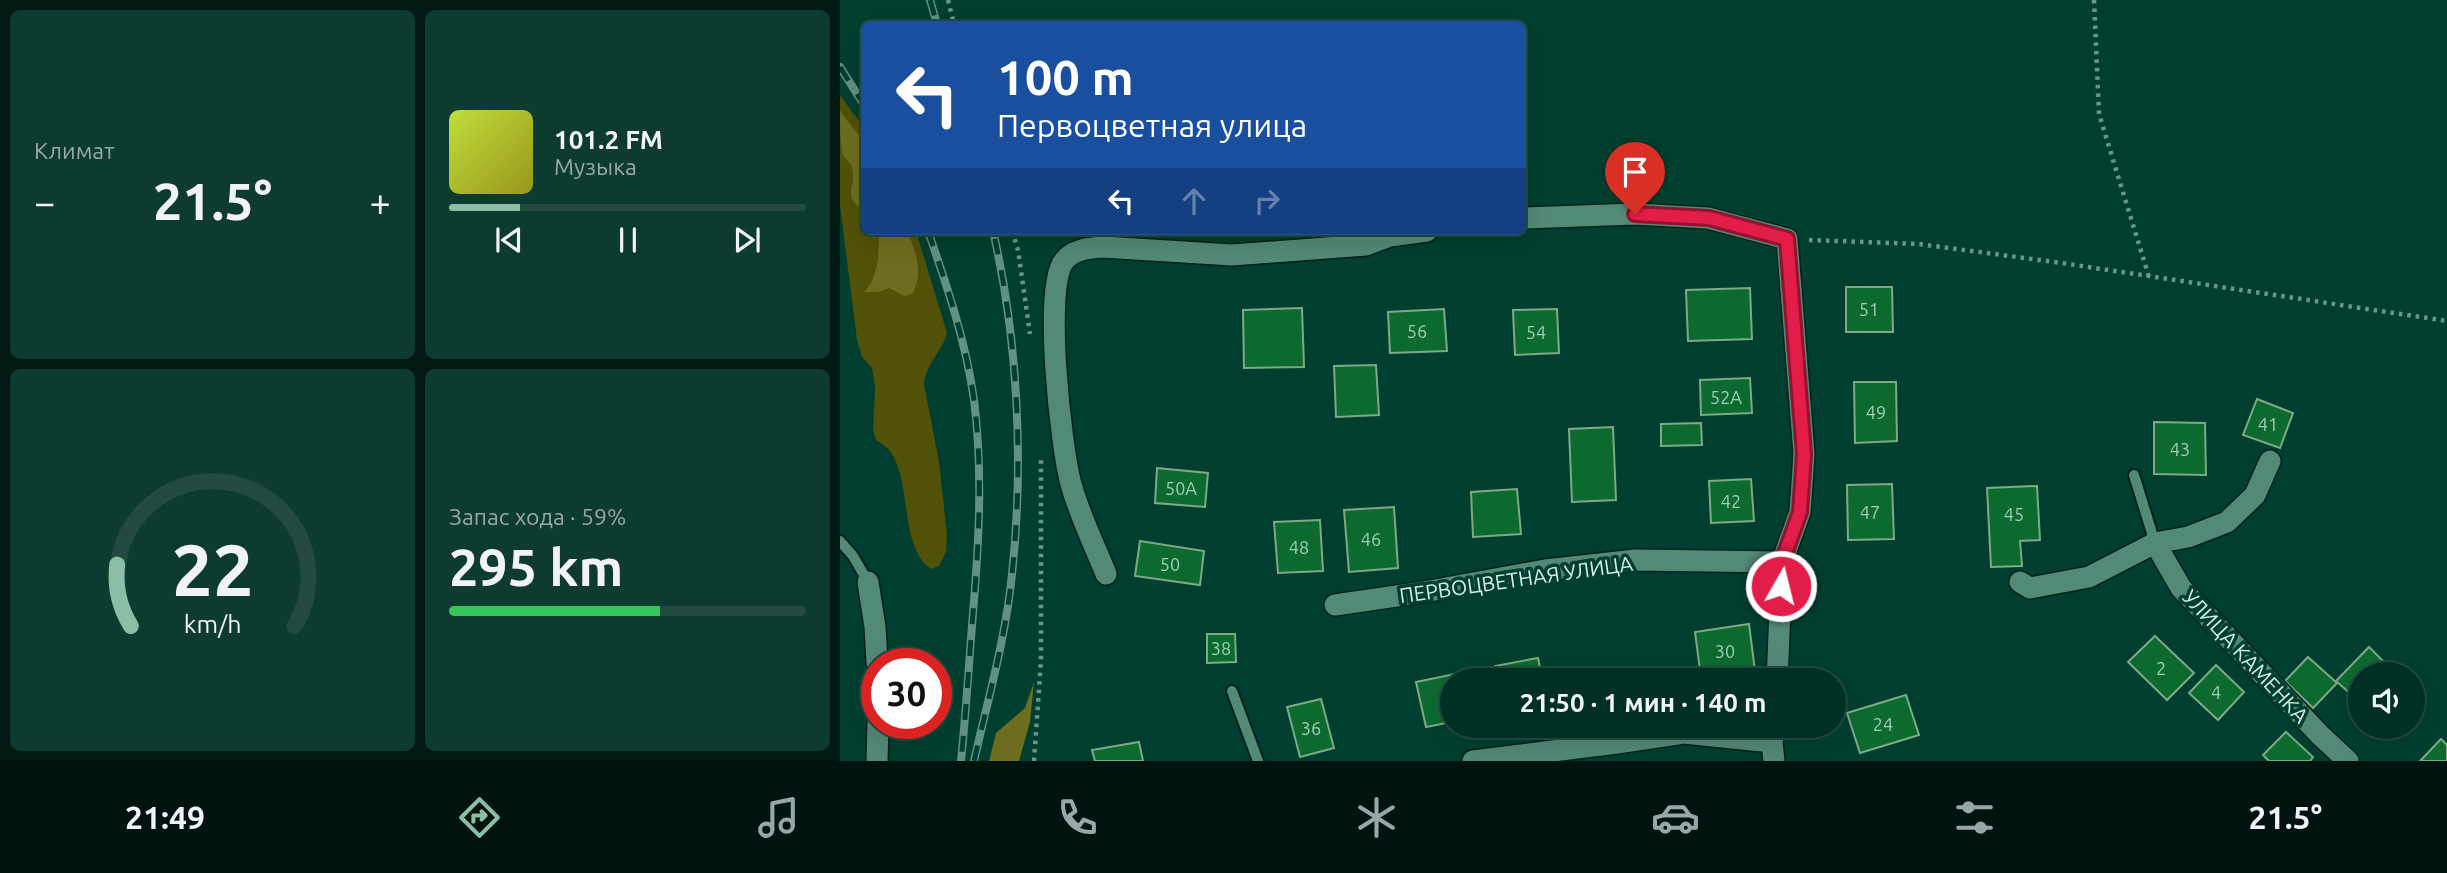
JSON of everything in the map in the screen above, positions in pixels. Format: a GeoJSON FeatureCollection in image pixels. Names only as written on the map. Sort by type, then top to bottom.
{"type":"FeatureCollection","features":[{"type":"Feature","properties":{"kind":"street"},"geometry":{"type":"LineString","coordinates":[[1526,218],[1635,214],[1709,218],[1787,239],[1804,454],[1800,512],[1782,562],[1778,668]]}},
{"type":"Feature","properties":{"kind":"street"},"geometry":{"type":"LineString","coordinates":[[1106,574],[1071,485],[1062,445],[1053,299],[1057,274],[1064,260],[1082,249],[1103,247],[1232,255],[1366,245],[1397,235]]}},
{"type":"Feature","properties":{"kind":"street"},"geometry":{"type":"LineString","coordinates":[[2020,582],[2030,588],[2089,577],[2155,543],[2189,537],[2227,522],[2255,495],[2270,461]]}},
{"type":"Feature","properties":{"kind":"street","name":"УЛИЦА КАМЕНКА"},"geometry":{"type":"LineString","coordinates":[[2155,543],[2181,588],[2348,761]]}},
{"type":"Feature","properties":{"kind":"street","name":"ПЕРВОЦВЕТНАЯ УЛИЦА"},"geometry":{"type":"LineString","coordinates":[[1335,605],[1545,570],[1636,560],[1782,562]]}},
{"type":"Feature","properties":{"kind":"street"},"geometry":{"type":"LineString","coordinates":[[868,582],[876,648]]}},
{"type":"Feature","properties":{"kind":"street"},"geometry":{"type":"LineString","coordinates":[[1474,761],[1684,733],[1773,743]]}},
{"type":"Feature","properties":{"kind":"street"},"geometry":{"type":"LineString","coordinates":[[877,761],[878,739]]}},
{"type":"Feature","properties":{"kind":"lane"},"geometry":{"type":"LineString","coordinates":[[2134,475],[2155,543]]}},
{"type":"Feature","properties":{"kind":"lane"},"geometry":{"type":"LineString","coordinates":[[840,541],[853,556],[868,582]]}},
{"type":"Feature","properties":{"kind":"lane"},"geometry":{"type":"LineString","coordinates":[[1232,691],[1258,761]]}},
{"type":"Feature","properties":{"kind":"path"},"geometry":{"type":"LineString","coordinates":[[948,0],[953,21]]}},
{"type":"Feature","properties":{"kind":"path"},"geometry":{"type":"LineString","coordinates":[[2094,0],[2099,114],[2149,277]]}},
{"type":"Feature","properties":{"kind":"path"},"geometry":{"type":"LineString","coordinates":[[1013,235],[1018,250],[1031,342]]}},
{"type":"Feature","properties":{"kind":"path"},"geometry":{"type":"LineString","coordinates":[[1787,239],[1919,244],[2447,321]]}},
{"type":"Feature","properties":{"kind":"path"},"geometry":{"type":"LineString","coordinates":[[1034,761],[1041,661],[1041,456]]}},
{"type":"Feature","properties":{"kind":"shaded area"},"geometry":{"type":"Polygon","coordinates":[[[840,95],[861,124],[861,235],[917,235],[947,333],[928,370],[924,384],[939,462],[947,535],[946,552],[939,566],[931,569],[914,545],[896,462],[888,449],[876,440],[873,430],[875,387],[872,368],[862,357],[857,340],[840,205],[840,95]]]}},
{"type":"Feature","properties":{"kind":"shaded area"},"geometry":{"type":"Polygon","coordinates":[[[840,111],[861,138],[861,208],[851,196],[852,168],[843,155],[840,111]]]}},
{"type":"Feature","properties":{"kind":"shaded area"},"geometry":{"type":"Polygon","coordinates":[[[879,235],[908,235],[916,255],[918,271],[916,287],[912,294],[904,296],[889,288],[879,292],[864,292],[873,279],[879,235]]]}},
{"type":"Feature","properties":{"kind":"shaded area"},"geometry":{"type":"Polygon","coordinates":[[[1034,682],[1030,722],[1019,761],[989,761],[996,733],[1025,708],[1034,682]]]}},
{"type":"Feature","properties":{"kind":"building"},"geometry":{"type":"Polygon","coordinates":[[[1846,287],[1892,287],[1893,332],[1846,332],[1846,287]]]}},
{"type":"Feature","properties":{"kind":"building"},"geometry":{"type":"Polygon","coordinates":[[[1750,288],[1752,339],[1688,341],[1686,290],[1750,288]]]}},
{"type":"Feature","properties":{"kind":"building"},"geometry":{"type":"Polygon","coordinates":[[[1302,308],[1304,367],[1244,368],[1243,310],[1302,308]]]}},
{"type":"Feature","properties":{"kind":"building"},"geometry":{"type":"Polygon","coordinates":[[[1444,309],[1447,351],[1390,353],[1388,312],[1444,309]]]}},
{"type":"Feature","properties":{"kind":"building"},"geometry":{"type":"Polygon","coordinates":[[[1557,309],[1559,353],[1515,355],[1513,310],[1557,309]]]}},
{"type":"Feature","properties":{"kind":"building"},"geometry":{"type":"Polygon","coordinates":[[[1376,365],[1379,415],[1336,417],[1334,366],[1376,365]]]}},
{"type":"Feature","properties":{"kind":"building"},"geometry":{"type":"Polygon","coordinates":[[[1750,378],[1752,413],[1701,415],[1700,380],[1750,378]]]}},
{"type":"Feature","properties":{"kind":"building"},"geometry":{"type":"Polygon","coordinates":[[[1854,382],[1896,382],[1897,441],[1855,443],[1854,382]]]}},
{"type":"Feature","properties":{"kind":"building"},"geometry":{"type":"Polygon","coordinates":[[[2257,399],[2293,413],[2280,448],[2243,435],[2257,399]]]}},
{"type":"Feature","properties":{"kind":"building"},"geometry":{"type":"Polygon","coordinates":[[[2154,422],[2205,423],[2206,475],[2154,474],[2154,422]]]}},
{"type":"Feature","properties":{"kind":"building"},"geometry":{"type":"Polygon","coordinates":[[[1701,423],[1702,445],[1661,446],[1661,424],[1701,423]]]}},
{"type":"Feature","properties":{"kind":"building"},"geometry":{"type":"Polygon","coordinates":[[[1613,427],[1616,500],[1572,502],[1569,429],[1613,427]]]}},
{"type":"Feature","properties":{"kind":"building"},"geometry":{"type":"Polygon","coordinates":[[[1157,468],[1208,473],[1205,507],[1155,503],[1157,468]]]}},
{"type":"Feature","properties":{"kind":"building"},"geometry":{"type":"Polygon","coordinates":[[[1751,479],[1754,521],[1711,523],[1709,481],[1751,479]]]}},
{"type":"Feature","properties":{"kind":"building"},"geometry":{"type":"Polygon","coordinates":[[[1892,484],[1894,539],[1848,540],[1847,485],[1892,484]]]}},
{"type":"Feature","properties":{"kind":"building"},"geometry":{"type":"Polygon","coordinates":[[[2037,486],[2040,540],[2020,541],[2022,566],[1991,567],[1987,488],[2037,486]]]}},
{"type":"Feature","properties":{"kind":"building"},"geometry":{"type":"Polygon","coordinates":[[[1517,489],[1521,534],[1473,537],[1471,492],[1517,489]]]}},
{"type":"Feature","properties":{"kind":"building"},"geometry":{"type":"Polygon","coordinates":[[[1394,507],[1398,568],[1349,572],[1344,510],[1394,507]]]}},
{"type":"Feature","properties":{"kind":"building"},"geometry":{"type":"Polygon","coordinates":[[[1320,520],[1323,571],[1278,573],[1274,522],[1320,520]]]}},
{"type":"Feature","properties":{"kind":"building"},"geometry":{"type":"Polygon","coordinates":[[[1140,541],[1204,551],[1200,585],[1135,576],[1140,541]]]}},
{"type":"Feature","properties":{"kind":"building"},"geometry":{"type":"Polygon","coordinates":[[[1749,624],[1755,668],[1700,668],[1695,632],[1749,624]]]}},
{"type":"Feature","properties":{"kind":"building"},"geometry":{"type":"Polygon","coordinates":[[[1207,634],[1235,634],[1236,662],[1207,663],[1207,634]]]}},
{"type":"Feature","properties":{"kind":"building"},"geometry":{"type":"Polygon","coordinates":[[[2155,636],[2194,673],[2167,700],[2128,662],[2155,636]]]}},
{"type":"Feature","properties":{"kind":"building"},"geometry":{"type":"Polygon","coordinates":[[[2369,647],[2384,662],[2354,662],[2369,647]]]}},
{"type":"Feature","properties":{"kind":"building"},"geometry":{"type":"Polygon","coordinates":[[[2308,657],[2337,683],[2313,708],[2285,681],[2308,657]]]}},
{"type":"Feature","properties":{"kind":"building"},"geometry":{"type":"Polygon","coordinates":[[[1538,658],[1540,668],[1495,668],[1538,658]]]}},
{"type":"Feature","properties":{"kind":"building"},"geometry":{"type":"Polygon","coordinates":[[[2216,665],[2244,692],[2218,720],[2189,693],[2216,665]]]}},
{"type":"Feature","properties":{"kind":"building"},"geometry":{"type":"Polygon","coordinates":[[[2348,669],[2348,692],[2336,681],[2348,669]]]}},
{"type":"Feature","properties":{"kind":"building"},"geometry":{"type":"Polygon","coordinates":[[[1440,677],[1440,724],[1426,727],[1416,682],[1440,677]]]}},
{"type":"Feature","properties":{"kind":"building"},"geometry":{"type":"Polygon","coordinates":[[[1906,695],[1919,735],[1860,753],[1847,713],[1906,695]]]}},
{"type":"Feature","properties":{"kind":"building"},"geometry":{"type":"Polygon","coordinates":[[[1321,699],[1334,748],[1300,757],[1287,707],[1321,699]]]}},
{"type":"Feature","properties":{"kind":"building"},"geometry":{"type":"Polygon","coordinates":[[[2286,732],[2313,757],[2310,761],[2269,761],[2263,755],[2286,732]]]}},
{"type":"Feature","properties":{"kind":"building"},"geometry":{"type":"Polygon","coordinates":[[[2441,739],[2447,745],[2447,761],[2420,761],[2441,739]]]}},
{"type":"Feature","properties":{"kind":"building"},"geometry":{"type":"Polygon","coordinates":[[[1139,742],[1143,761],[1095,761],[1092,750],[1139,742]]]}},
{"type":"Feature","properties":{"kind":"railway"},"geometry":{"type":"LineString","coordinates":[[930,0],[936,21]]}},
{"type":"Feature","properties":{"kind":"railway"},"geometry":{"type":"LineString","coordinates":[[840,67],[861,100]]}},
{"type":"Feature","properties":{"kind":"railway"},"geometry":{"type":"LineString","coordinates":[[929,235],[961,336],[977,427],[977,560],[961,761]]}},
{"type":"Feature","properties":{"kind":"railway"},"geometry":{"type":"LineString","coordinates":[[974,761],[1006,621],[1018,489],[1013,358],[994,235]]}},
{"type":"Feature","properties":{"kind":"route"},"geometry":{"type":"LineString","coordinates":[[1635,214],[1709,218],[1787,239],[1804,454],[1800,512],[1782,562],[1781,586]]}}]}
